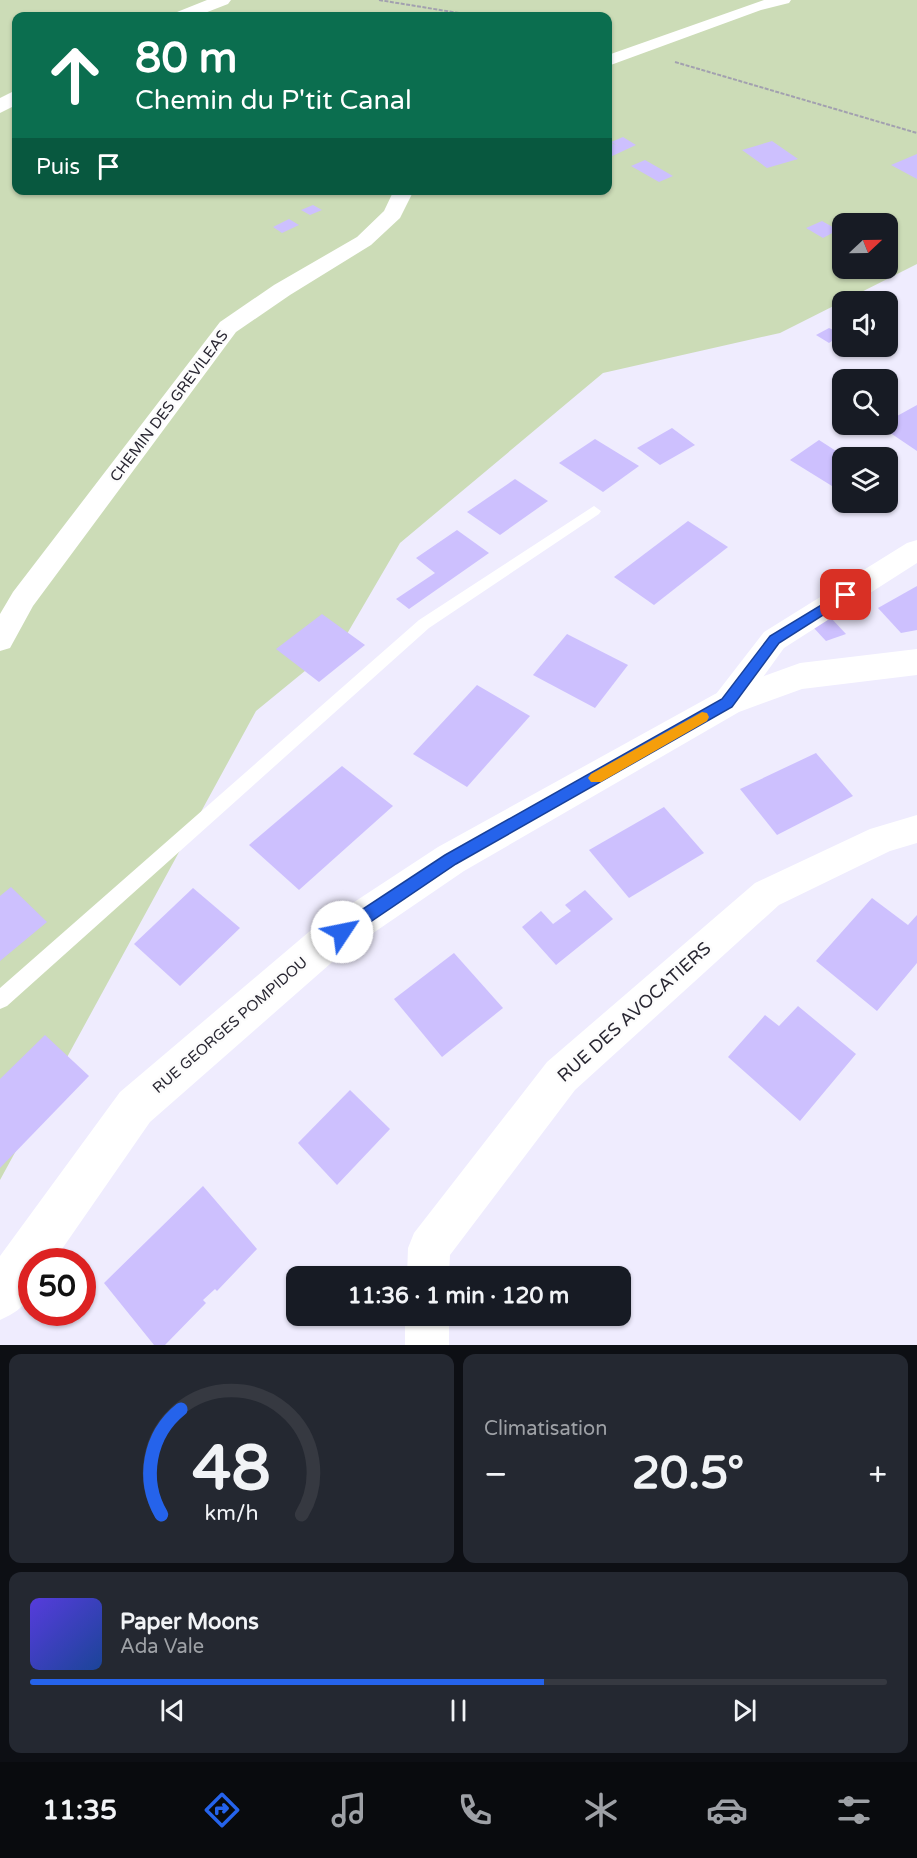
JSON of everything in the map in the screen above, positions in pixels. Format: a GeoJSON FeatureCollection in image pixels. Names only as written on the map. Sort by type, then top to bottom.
{"type":"FeatureCollection","features":[{"type":"Feature","properties":{"kind":"main road"},"geometry":{"type":"LineString","coordinates":[[193,12],[222,0]]}},
{"type":"Feature","properties":{"kind":"main road","name":"RUE GEORGES POMPIDOU"},"geometry":{"type":"LineString","coordinates":[[0,1296],[135,1107],[324,944],[451,859],[727,703],[800,676],[917,662]]}},
{"type":"Feature","properties":{"kind":"street"},"geometry":{"type":"LineString","coordinates":[[612,59],[755,7],[783,0]]}},
{"type":"Feature","properties":{"kind":"street","name":"CHEMIN DES GREVILEAS"},"geometry":{"type":"LineString","coordinates":[[0,640],[23,599],[228,327],[282,290],[363,241],[393,214],[402,195]]}},
{"type":"Feature","properties":{"kind":"street"},"geometry":{"type":"LineString","coordinates":[[727,703],[774,640],[917,550]]}},
{"type":"Feature","properties":{"kind":"street","name":"RUE DES AVOCATIERS"},"geometry":{"type":"LineString","coordinates":[[428,1266],[429,1248],[561,1076],[766,894],[882,838],[917,829]]}},
{"type":"Feature","properties":{"kind":"street"},"geometry":{"type":"LineString","coordinates":[[427,1326],[427,1345]]}},
{"type":"Feature","properties":{"kind":"lane"},"geometry":{"type":"LineString","coordinates":[[0,1000],[424,624],[594,511]]}},
{"type":"Feature","properties":{"kind":"path"},"geometry":{"type":"LineString","coordinates":[[379,0],[452,12]]}},
{"type":"Feature","properties":{"kind":"path"},"geometry":{"type":"LineString","coordinates":[[634,50],[917,133]]}},
{"type":"Feature","properties":{"kind":"green space"},"geometry":{"type":"Polygon","coordinates":[[[0,0],[917,0],[917,264],[898,274],[898,213],[832,213],[832,279],[887,279],[863,291],[832,291],[832,307],[780,333],[603,373],[400,543],[344,639],[256,711],[0,1180],[0,0]]]}},
{"type":"Feature","properties":{"kind":"building"},"geometry":{"type":"Polygon","coordinates":[[[623,137],[636,145],[612,156],[612,143],[620,147],[612,142],[623,137]]]}},
{"type":"Feature","properties":{"kind":"building"},"geometry":{"type":"Polygon","coordinates":[[[772,141],[798,159],[767,168],[742,150],[772,141]]]}},
{"type":"Feature","properties":{"kind":"building"},"geometry":{"type":"Polygon","coordinates":[[[917,154],[917,179],[891,165],[917,154]]]}},
{"type":"Feature","properties":{"kind":"building"},"geometry":{"type":"Polygon","coordinates":[[[645,160],[673,176],[659,182],[631,166],[645,160]]]}},
{"type":"Feature","properties":{"kind":"building"},"geometry":{"type":"Polygon","coordinates":[[[313,205],[322,210],[310,215],[301,210],[313,205]]]}},
{"type":"Feature","properties":{"kind":"building"},"geometry":{"type":"Polygon","coordinates":[[[289,219],[299,225],[282,233],[273,227],[289,219]]]}},
{"type":"Feature","properties":{"kind":"building"},"geometry":{"type":"Polygon","coordinates":[[[822,221],[832,227],[832,233],[823,238],[806,228],[822,221]]]}},
{"type":"Feature","properties":{"kind":"building"},"geometry":{"type":"Polygon","coordinates":[[[829,328],[832,329],[832,341],[829,343],[816,335],[829,328]]]}},
{"type":"Feature","properties":{"kind":"building"},"geometry":{"type":"Polygon","coordinates":[[[917,405],[917,451],[893,435],[898,435],[898,415],[917,405]]]}},
{"type":"Feature","properties":{"kind":"building"},"geometry":{"type":"Polygon","coordinates":[[[672,428],[695,445],[660,465],[637,448],[672,428]]]}},
{"type":"Feature","properties":{"kind":"building"},"geometry":{"type":"Polygon","coordinates":[[[595,439],[639,466],[603,492],[559,463],[595,439]]]}},
{"type":"Feature","properties":{"kind":"building"},"geometry":{"type":"Polygon","coordinates":[[[819,440],[832,448],[832,486],[790,460],[819,440]]]}},
{"type":"Feature","properties":{"kind":"building"},"geometry":{"type":"Polygon","coordinates":[[[515,479],[548,501],[500,535],[467,512],[515,479]]]}},
{"type":"Feature","properties":{"kind":"building"},"geometry":{"type":"Polygon","coordinates":[[[688,521],[728,547],[654,605],[614,577],[688,521]]]}},
{"type":"Feature","properties":{"kind":"building"},"geometry":{"type":"Polygon","coordinates":[[[457,530],[489,553],[409,609],[396,599],[435,573],[416,558],[457,530]]]}},
{"type":"Feature","properties":{"kind":"building"},"geometry":{"type":"Polygon","coordinates":[[[917,586],[917,630],[901,633],[878,608],[917,586]]]}},
{"type":"Feature","properties":{"kind":"building"},"geometry":{"type":"Polygon","coordinates":[[[322,614],[365,645],[319,682],[276,649],[322,614]]]}},
{"type":"Feature","properties":{"kind":"building"},"geometry":{"type":"Polygon","coordinates":[[[831,618],[846,634],[826,641],[812,626],[831,618]]]}},
{"type":"Feature","properties":{"kind":"building"},"geometry":{"type":"Polygon","coordinates":[[[567,634],[628,665],[595,708],[533,675],[567,634]]]}},
{"type":"Feature","properties":{"kind":"building"},"geometry":{"type":"Polygon","coordinates":[[[477,685],[530,716],[467,787],[413,754],[477,685]]]}},
{"type":"Feature","properties":{"kind":"building"},"geometry":{"type":"Polygon","coordinates":[[[816,753],[853,796],[777,835],[740,789],[816,753]]]}},
{"type":"Feature","properties":{"kind":"building"},"geometry":{"type":"Polygon","coordinates":[[[342,766],[393,806],[299,890],[249,845],[342,766]]]}},
{"type":"Feature","properties":{"kind":"building"},"geometry":{"type":"Polygon","coordinates":[[[664,807],[704,853],[629,898],[589,850],[664,807]]]}},
{"type":"Feature","properties":{"kind":"building"},"geometry":{"type":"Polygon","coordinates":[[[11,887],[47,922],[0,961],[0,896],[11,887]]]}},
{"type":"Feature","properties":{"kind":"building"},"geometry":{"type":"Polygon","coordinates":[[[193,888],[240,928],[180,986],[134,944],[193,888]]]}},
{"type":"Feature","properties":{"kind":"building"},"geometry":{"type":"Polygon","coordinates":[[[585,890],[613,919],[556,965],[522,927],[541,911],[553,924],[571,911],[565,905],[585,890]]]}},
{"type":"Feature","properties":{"kind":"building"},"geometry":{"type":"Polygon","coordinates":[[[872,898],[908,925],[917,915],[917,963],[877,1011],[816,961],[872,898]]]}},
{"type":"Feature","properties":{"kind":"building"},"geometry":{"type":"Polygon","coordinates":[[[454,953],[503,1008],[442,1057],[394,999],[454,953]]]}},
{"type":"Feature","properties":{"kind":"building"},"geometry":{"type":"Polygon","coordinates":[[[798,1006],[856,1054],[800,1121],[728,1057],[765,1015],[779,1026],[798,1006]]]}},
{"type":"Feature","properties":{"kind":"building"},"geometry":{"type":"Polygon","coordinates":[[[45,1035],[89,1076],[0,1168],[0,1079],[45,1035]]]}},
{"type":"Feature","properties":{"kind":"building"},"geometry":{"type":"Polygon","coordinates":[[[350,1090],[390,1129],[337,1185],[298,1143],[350,1090]]]}},
{"type":"Feature","properties":{"kind":"building"},"geometry":{"type":"Polygon","coordinates":[[[203,1186],[257,1249],[217,1291],[215,1289],[203,1300],[206,1303],[165,1345],[154,1345],[104,1283],[203,1186]]]}},
{"type":"Feature","properties":{"kind":"slow traffic"},"geometry":{"type":"LineString","coordinates":[[596,778],[702,717]]}},
{"type":"Feature","properties":{"kind":"route"},"geometry":{"type":"LineString","coordinates":[[342,932],[451,859],[727,703],[774,640],[846,595]]}}]}
